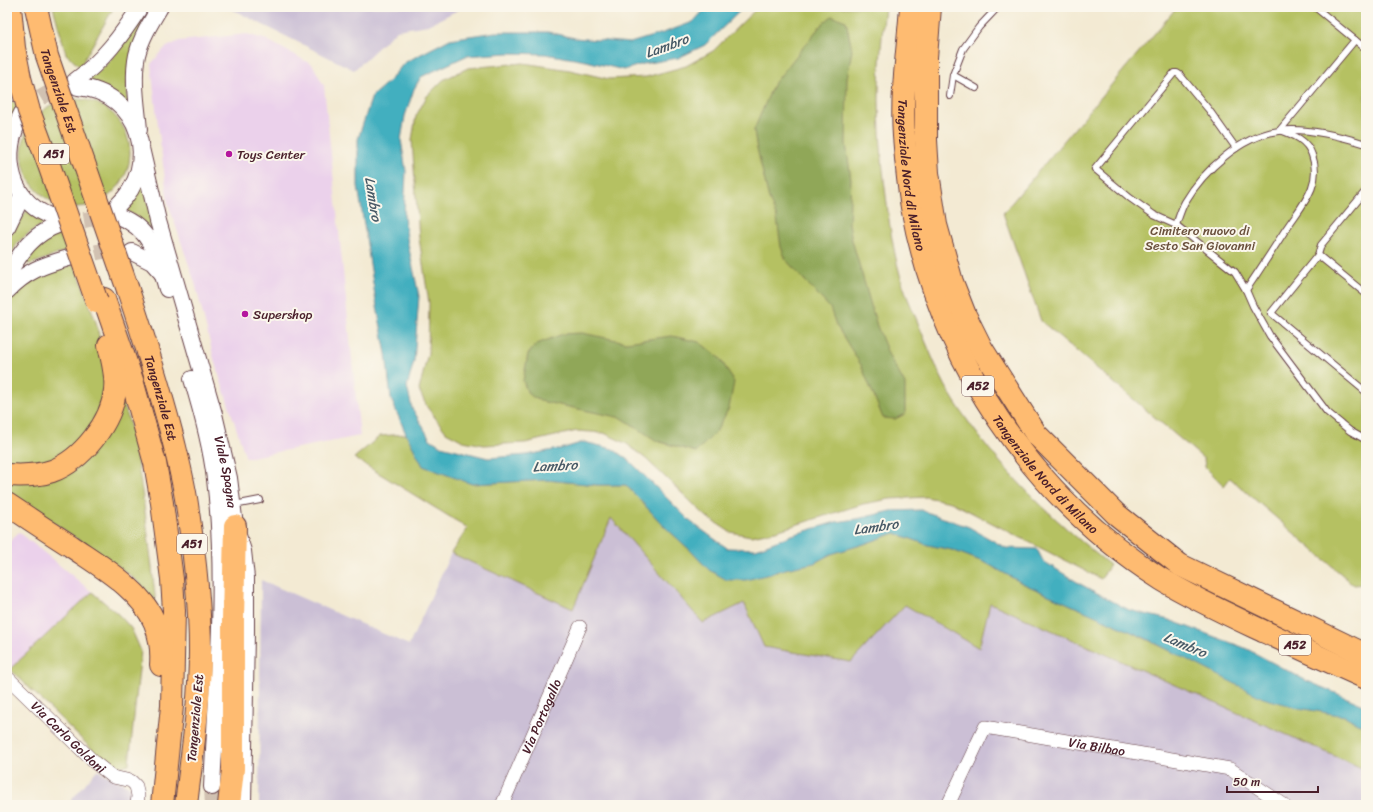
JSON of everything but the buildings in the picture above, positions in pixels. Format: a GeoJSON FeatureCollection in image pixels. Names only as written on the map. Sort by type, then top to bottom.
{"type":"FeatureCollection","features":[{"type":"Feature","properties":{"kind":"highway"},"geometry":{"type":"LineString","coordinates":[[7,475],[37,475],[53,470],[71,460],[88,446],[100,429],[110,410],[115,390],[114,364],[100,300],[28,110],[14,48],[10,7]]}},
{"type":"Feature","properties":{"kind":"highway","name":"Tangenziale Est"},"geometry":{"type":"LineString","coordinates":[[14,7],[24,54],[38,107],[100,300],[132,380],[155,463],[172,579],[174,611],[172,706],[162,805]]}},
{"type":"Feature","properties":{"kind":"highway","name":"Tangenziale Est"},"geometry":{"type":"LineString","coordinates":[[36,7],[47,56],[128,290],[164,404],[178,459],[188,512],[197,597],[200,651],[199,687],[186,805]]}},
{"type":"Feature","properties":{"kind":"highway","name":"Tangenziale Nord di Milano"},"geometry":{"type":"LineString","coordinates":[[911,7],[933,97],[933,138],[942,223],[952,282],[965,314],[982,349],[1036,434],[1116,514],[1180,565],[1366,655]]}},
{"type":"Feature","properties":{"kind":"highway","name":"Tangenziale Nord di Milano"},"geometry":{"type":"LineString","coordinates":[[930,7],[923,58],[904,90],[904,134],[912,207],[932,287],[946,324],[965,363],[1000,423],[1033,466],[1080,516],[1111,542],[1160,578],[1218,610],[1366,678]]}},
{"type":"Feature","properties":{"kind":"highway"},"geometry":{"type":"LineString","coordinates":[[923,58],[943,7]]}},
{"type":"Feature","properties":{"kind":"highway"},"geometry":{"type":"LineString","coordinates":[[7,504],[116,578],[141,601],[155,623],[161,649],[161,670],[160,699],[150,805]]}},
{"type":"Feature","properties":{"kind":"highway"},"geometry":{"type":"LineString","coordinates":[[229,805],[234,769],[234,516]]}},
{"type":"Feature","properties":{"kind":"street"},"geometry":{"type":"LineString","coordinates":[[140,7],[115,43],[76,84],[98,91],[115,101],[130,117],[136,127],[140,143]]}},
{"type":"Feature","properties":{"kind":"street"},"geometry":{"type":"LineString","coordinates":[[140,143],[135,71],[144,36],[157,13]]}},
{"type":"Feature","properties":{"kind":"street"},"geometry":{"type":"LineString","coordinates":[[7,275],[23,250],[32,240],[44,230],[59,221],[30,205],[13,182],[7,149],[11,133],[22,112]]}},
{"type":"Feature","properties":{"kind":"street","name":"Viale Spagna"},"geometry":{"type":"LineString","coordinates":[[140,143],[141,164],[137,179],[118,211],[134,223],[148,237],[163,274],[202,411],[215,478],[220,533],[220,618],[212,787]]}},
{"type":"Feature","properties":{"kind":"street","name":"Viale Spagna"},"geometry":{"type":"LineString","coordinates":[[140,143],[158,221],[214,414],[229,478],[234,516],[243,551],[246,578],[243,805]]}},
{"type":"Feature","properties":{"kind":"street"},"geometry":{"type":"LineString","coordinates":[[7,227],[22,196]]}},
{"type":"Feature","properties":{"kind":"street"},"geometry":{"type":"LineString","coordinates":[[132,252],[152,262],[163,274]]}},
{"type":"Feature","properties":{"kind":"street"},"geometry":{"type":"LineString","coordinates":[[7,291],[28,272],[72,257]]}},
{"type":"Feature","properties":{"kind":"street","name":"Via Portogallo"},"geometry":{"type":"LineString","coordinates":[[502,805],[580,628]]}},
{"type":"Feature","properties":{"kind":"street","name":"Via Carlo Goldoni"},"geometry":{"type":"LineString","coordinates":[[7,677],[94,762],[113,777],[131,781],[136,786],[138,796],[137,805]]}},
{"type":"Feature","properties":{"kind":"street","name":"Via Bilbao"},"geometry":{"type":"LineString","coordinates":[[948,805],[985,726],[1230,769],[1284,805]]}},
{"type":"Feature","properties":{"kind":"lane"},"geometry":{"type":"LineString","coordinates":[[157,13],[167,7]]}},
{"type":"Feature","properties":{"kind":"lane"},"geometry":{"type":"LineString","coordinates":[[950,96],[952,75],[963,49],[979,27],[998,7]]}},
{"type":"Feature","properties":{"kind":"lane"},"geometry":{"type":"LineString","coordinates":[[1315,7],[1366,49]]}},
{"type":"Feature","properties":{"kind":"lane"},"geometry":{"type":"LineString","coordinates":[[1280,130],[1355,40]]}},
{"type":"Feature","properties":{"kind":"lane"},"geometry":{"type":"LineString","coordinates":[[1236,148],[1204,104],[1180,75],[1174,73],[1095,169],[1130,198],[1154,215],[1176,225],[1235,272],[1270,336],[1327,412],[1350,431],[1366,440]]}},
{"type":"Feature","properties":{"kind":"lane"},"geometry":{"type":"LineString","coordinates":[[952,75],[976,88]]}},
{"type":"Feature","properties":{"kind":"lane"},"geometry":{"type":"LineString","coordinates":[[1246,290],[1308,198],[1315,179],[1316,165],[1311,152],[1303,141],[1294,135],[1280,130]]}},
{"type":"Feature","properties":{"kind":"lane"},"geometry":{"type":"LineString","coordinates":[[1176,225],[1184,204],[1209,170],[1236,148],[1264,134],[1280,130],[1310,131],[1366,144]]}},
{"type":"Feature","properties":{"kind":"lane"},"geometry":{"type":"LineString","coordinates":[[1366,194],[1364,193],[1321,245],[1318,255],[1271,312],[1366,392]]}},
{"type":"Feature","properties":{"kind":"lane"},"geometry":{"type":"LineString","coordinates":[[1318,255],[1366,294]]}},
{"type":"Feature","properties":{"kind":"lane"},"geometry":{"type":"LineString","coordinates":[[234,516],[260,500]]}},
{"type":"Feature","properties":{"kind":"shaded area"},"geometry":{"type":"Polygon","coordinates":[[[227,7],[486,7],[460,9],[428,25],[397,30],[354,70],[227,7]]]}},
{"type":"Feature","properties":{"kind":"shaded area"},"geometry":{"type":"Polygon","coordinates":[[[589,7],[644,7],[630,12],[617,14],[589,7]]]}},
{"type":"Feature","properties":{"kind":"shaded area"},"geometry":{"type":"Polygon","coordinates":[[[247,34],[267,40],[313,65],[324,86],[360,436],[246,458],[215,363],[195,283],[168,203],[151,64],[165,48],[179,41],[247,34]]]}},
{"type":"Feature","properties":{"kind":"shaded area"},"geometry":{"type":"Polygon","coordinates":[[[611,518],[703,623],[744,602],[851,662],[905,605],[979,648],[990,603],[1364,769],[1366,772],[1366,805],[259,805],[261,580],[409,645],[451,553],[573,609],[611,518]]]}},
{"type":"Feature","properties":{"kind":"shaded area"},"geometry":{"type":"Polygon","coordinates":[[[19,532],[92,592],[7,672],[7,544],[19,532]]]}},
{"type":"Feature","properties":{"kind":"shaded area"},"geometry":{"type":"Polygon","coordinates":[[[97,770],[133,789],[133,805],[67,805],[97,770]]]}},
{"type":"Feature","properties":{"kind":"green space"},"geometry":{"type":"Polygon","coordinates":[[[53,7],[114,7],[80,67],[66,54],[53,7]]]}},
{"type":"Feature","properties":{"kind":"green space"},"geometry":{"type":"Polygon","coordinates":[[[148,7],[152,7],[127,87],[128,107],[83,84],[106,65],[129,37],[148,7]]]}},
{"type":"Feature","properties":{"kind":"green space"},"geometry":{"type":"Polygon","coordinates":[[[758,7],[885,7],[879,82],[881,152],[891,235],[907,297],[929,351],[955,402],[988,448],[1026,490],[1067,529],[1110,565],[1101,579],[951,502],[926,497],[890,499],[863,504],[776,531],[751,536],[730,532],[707,517],[646,459],[627,444],[604,433],[577,431],[525,443],[484,445],[463,441],[446,432],[427,407],[419,390],[428,353],[429,303],[419,238],[412,140],[416,116],[427,96],[443,80],[468,68],[523,63],[570,70],[609,79],[646,77],[686,66],[713,51],[758,7]]]}},
{"type":"Feature","properties":{"kind":"green space","name":"Cimitero nuovo di Sesto San Giovanni"},"geometry":{"type":"Polygon","coordinates":[[[1177,7],[1366,7],[1366,584],[1354,585],[1230,478],[1224,486],[1205,467],[1204,459],[1041,321],[1003,213],[1177,7]]]}},
{"type":"Feature","properties":{"kind":"green space"},"geometry":{"type":"Polygon","coordinates":[[[832,16],[846,21],[852,50],[847,78],[846,144],[851,179],[849,223],[852,240],[877,326],[889,356],[905,384],[905,414],[895,419],[883,418],[861,365],[836,325],[830,308],[786,260],[781,247],[777,218],[769,199],[756,144],[754,130],[773,85],[821,25],[832,16]]]}},
{"type":"Feature","properties":{"kind":"green space"},"geometry":{"type":"Polygon","coordinates":[[[7,98],[19,105],[11,120],[7,107],[7,98]]]}},
{"type":"Feature","properties":{"kind":"green space"},"geometry":{"type":"Polygon","coordinates":[[[76,99],[97,103],[114,115],[126,132],[130,153],[126,174],[114,191],[97,203],[76,207],[55,203],[38,191],[26,174],[22,153],[26,132],[38,115],[55,103],[76,99]]]}},
{"type":"Feature","properties":{"kind":"green space"},"geometry":{"type":"Polygon","coordinates":[[[143,177],[156,241],[150,229],[142,221],[121,209],[143,177]]]}},
{"type":"Feature","properties":{"kind":"green space"},"geometry":{"type":"Polygon","coordinates":[[[30,206],[49,220],[19,241],[7,260],[7,240],[30,206]]]}},
{"type":"Feature","properties":{"kind":"green space"},"geometry":{"type":"Polygon","coordinates":[[[63,229],[69,250],[31,264],[25,263],[24,260],[37,244],[63,229]]]}},
{"type":"Feature","properties":{"kind":"green space"},"geometry":{"type":"Polygon","coordinates":[[[75,264],[96,322],[107,372],[109,397],[90,434],[49,463],[7,469],[7,299],[33,279],[75,264]]]}},
{"type":"Feature","properties":{"kind":"green space"},"geometry":{"type":"Polygon","coordinates":[[[582,333],[626,342],[672,336],[699,342],[720,358],[734,382],[729,408],[716,432],[696,452],[657,441],[622,418],[540,401],[528,394],[523,381],[528,354],[537,344],[563,334],[582,333]]]}},
{"type":"Feature","properties":{"kind":"green space"},"geometry":{"type":"Polygon","coordinates":[[[121,402],[127,414],[138,465],[148,532],[156,605],[140,584],[130,575],[7,491],[7,480],[49,479],[121,402]]]}},
{"type":"Feature","properties":{"kind":"green space"},"geometry":{"type":"Polygon","coordinates":[[[406,434],[423,466],[472,484],[547,480],[597,485],[626,485],[665,527],[709,570],[766,575],[785,569],[814,563],[831,554],[895,533],[928,545],[952,550],[986,563],[1022,583],[1109,621],[1201,666],[1299,708],[1345,716],[1366,728],[1366,772],[1364,769],[990,603],[979,648],[905,605],[851,662],[764,647],[744,603],[703,623],[611,518],[573,609],[451,553],[468,528],[354,458],[380,436],[406,434]]]}},
{"type":"Feature","properties":{"kind":"green space"},"geometry":{"type":"Polygon","coordinates":[[[92,592],[119,615],[131,628],[141,651],[129,764],[118,767],[106,763],[10,669],[92,592]]]}},
{"type":"Feature","properties":{"kind":"water","name":"Lambro"},"geometry":{"type":"Polygon","coordinates":[[[707,7],[744,7],[705,45],[678,58],[643,64],[624,70],[586,61],[545,54],[508,53],[466,56],[421,77],[414,89],[405,116],[401,140],[406,171],[404,217],[419,296],[414,361],[407,387],[412,408],[430,439],[441,446],[488,458],[527,455],[564,448],[584,442],[613,449],[632,463],[691,522],[727,548],[756,549],[792,535],[836,522],[891,511],[921,510],[969,527],[1006,548],[1037,549],[1043,561],[1082,585],[1129,610],[1169,620],[1245,648],[1305,680],[1366,706],[1366,728],[1345,716],[1299,708],[1263,698],[1145,638],[1022,583],[986,563],[952,550],[928,545],[895,533],[831,554],[814,563],[785,569],[746,580],[727,580],[709,570],[665,527],[626,485],[597,485],[547,480],[472,484],[423,466],[406,434],[391,399],[386,354],[375,296],[358,186],[358,139],[372,96],[390,80],[404,63],[450,39],[495,32],[548,32],[575,38],[630,43],[693,22],[707,7]]]}},
{"type":"Feature","properties":{"kind":"tunnel"},"geometry":{"type":"LineString","coordinates":[[22,113],[34,102],[47,94],[62,89],[78,87]]}},
{"type":"Feature","properties":{"kind":"tunnel"},"geometry":{"type":"LineString","coordinates":[[60,219],[73,221],[86,220],[110,210]]}},
{"type":"Feature","properties":{"kind":"tunnel"},"geometry":{"type":"LineString","coordinates":[[72,257],[108,250],[124,250]]}},
{"type":"Feature","properties":{"kind":"tunnel"},"geometry":{"type":"LineString","coordinates":[[212,787],[213,805]]}},
{"type":"Feature","properties":{"kind":"place","name":"Toys Center"},"geometry":{"type":"Point","coordinates":[229,154]}},
{"type":"Feature","properties":{"kind":"place","name":"Supershop"},"geometry":{"type":"Point","coordinates":[245,314]}}]}
